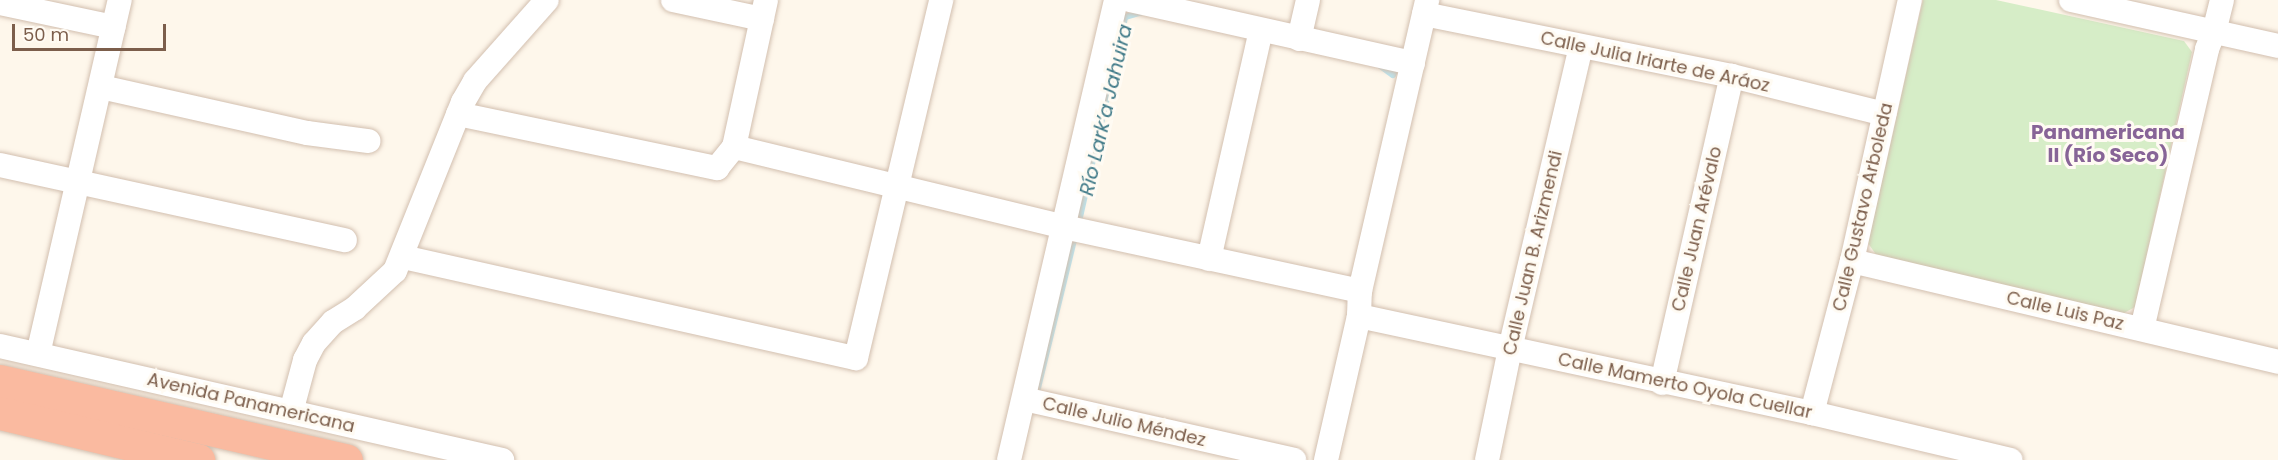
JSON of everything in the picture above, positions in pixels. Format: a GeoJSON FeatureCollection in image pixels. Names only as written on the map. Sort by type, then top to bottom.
{"type":"FeatureCollection","features":[{"type":"Feature","properties":{"kind":"highway","name":"Avenida Panamericana"},"geometry":{"type":"LineString","coordinates":[[0,381],[346,460]]}},
{"type":"Feature","properties":{"kind":"highway"},"geometry":{"type":"LineString","coordinates":[[0,413],[198,460]]}},
{"type":"Feature","properties":{"kind":"street"},"geometry":{"type":"LineString","coordinates":[[38,354],[120,0]]}},
{"type":"Feature","properties":{"kind":"street"},"geometry":{"type":"LineString","coordinates":[[291,412],[305,360],[314,344],[333,322],[379,287],[395,271],[403,257],[458,114],[475,81],[491,61],[517,37],[547,0]]}},
{"type":"Feature","properties":{"kind":"street"},"geometry":{"type":"LineString","coordinates":[[458,114],[717,168],[734,147],[764,10],[673,0]]}},
{"type":"Feature","properties":{"kind":"street"},"geometry":{"type":"LineString","coordinates":[[403,257],[856,358],[941,0]]}},
{"type":"Feature","properties":{"kind":"street"},"geometry":{"type":"LineString","coordinates":[[1009,460],[1116,0]]}},
{"type":"Feature","properties":{"kind":"street"},"geometry":{"type":"LineString","coordinates":[[1130,0],[1413,63]]}},
{"type":"Feature","properties":{"kind":"street"},"geometry":{"type":"LineString","coordinates":[[1299,39],[1308,0]]}},
{"type":"Feature","properties":{"kind":"street","name":"Calle Gustavo Arboleda"},"geometry":{"type":"LineString","coordinates":[[1812,413],[1852,261],[1910,0]]}},
{"type":"Feature","properties":{"kind":"street"},"geometry":{"type":"LineString","coordinates":[[2071,0],[2278,46]]}},
{"type":"Feature","properties":{"kind":"street"},"geometry":{"type":"LineString","coordinates":[[2142,329],[2207,49],[2222,0]]}},
{"type":"Feature","properties":{"kind":"street"},"geometry":{"type":"LineString","coordinates":[[0,3],[114,27]]}},
{"type":"Feature","properties":{"kind":"street"},"geometry":{"type":"LineString","coordinates":[[1326,460],[1359,316],[1359,291],[1426,7]]}},
{"type":"Feature","properties":{"kind":"street","name":"Calle Julia Iriarte de Aráoz"},"geometry":{"type":"LineString","coordinates":[[1426,7],[1581,47],[1732,76],[1884,114]]}},
{"type":"Feature","properties":{"kind":"street"},"geometry":{"type":"LineString","coordinates":[[1209,260],[1261,31]]}},
{"type":"Feature","properties":{"kind":"street","name":"Calle Juan B. Arizmendi"},"geometry":{"type":"LineString","coordinates":[[1487,460],[1510,349],[1581,47]]}},
{"type":"Feature","properties":{"kind":"street","name":"Calle Juan Arévalo"},"geometry":{"type":"LineString","coordinates":[[1662,382],[1732,76]]}},
{"type":"Feature","properties":{"kind":"street"},"geometry":{"type":"LineString","coordinates":[[101,87],[307,133],[368,141]]}},
{"type":"Feature","properties":{"kind":"street"},"geometry":{"type":"LineString","coordinates":[[734,147],[1064,227],[1359,291]]}},
{"type":"Feature","properties":{"kind":"street"},"geometry":{"type":"LineString","coordinates":[[0,165],[345,240]]}},
{"type":"Feature","properties":{"kind":"street","name":"Calle Luis Paz"},"geometry":{"type":"LineString","coordinates":[[1852,261],[2278,362]]}},
{"type":"Feature","properties":{"kind":"street","name":"Calle Mamerto Oyola Cuellar"},"geometry":{"type":"LineString","coordinates":[[1359,316],[1812,413],[1964,455],[2011,460]]}},
{"type":"Feature","properties":{"kind":"street","name":"Avenida Panamericana"},"geometry":{"type":"LineString","coordinates":[[0,346],[502,460]]}},
{"type":"Feature","properties":{"kind":"street","name":"Calle Julio Méndez"},"geometry":{"type":"LineString","coordinates":[[1024,399],[1294,460]]}},
{"type":"Feature","properties":{"kind":"green space"},"geometry":{"type":"Polygon","coordinates":[[[1923,0],[1996,0],[2184,41],[2192,52],[2135,307],[2124,313],[1877,256],[1868,243],[1923,0]]]}},
{"type":"Feature","properties":{"kind":"waterway","name":"Río Lark’a Jahuira"},"geometry":{"type":"LineString","coordinates":[[1078,226],[1125,17],[1142,12]]}},
{"type":"Feature","properties":{"kind":"waterway","name":"Río Lark’a Jahuira"},"geometry":{"type":"LineString","coordinates":[[1379,65],[1393,75],[1398,65]]}},
{"type":"Feature","properties":{"kind":"waterway","name":"Río Lark’a Jahuira"},"geometry":{"type":"LineString","coordinates":[[1037,392],[1075,236]]}},
{"type":"Feature","properties":{"kind":"district","name":"Panamericana II (Río Seco)"},"geometry":{"type":"Point","coordinates":[2108,144]}}]}
